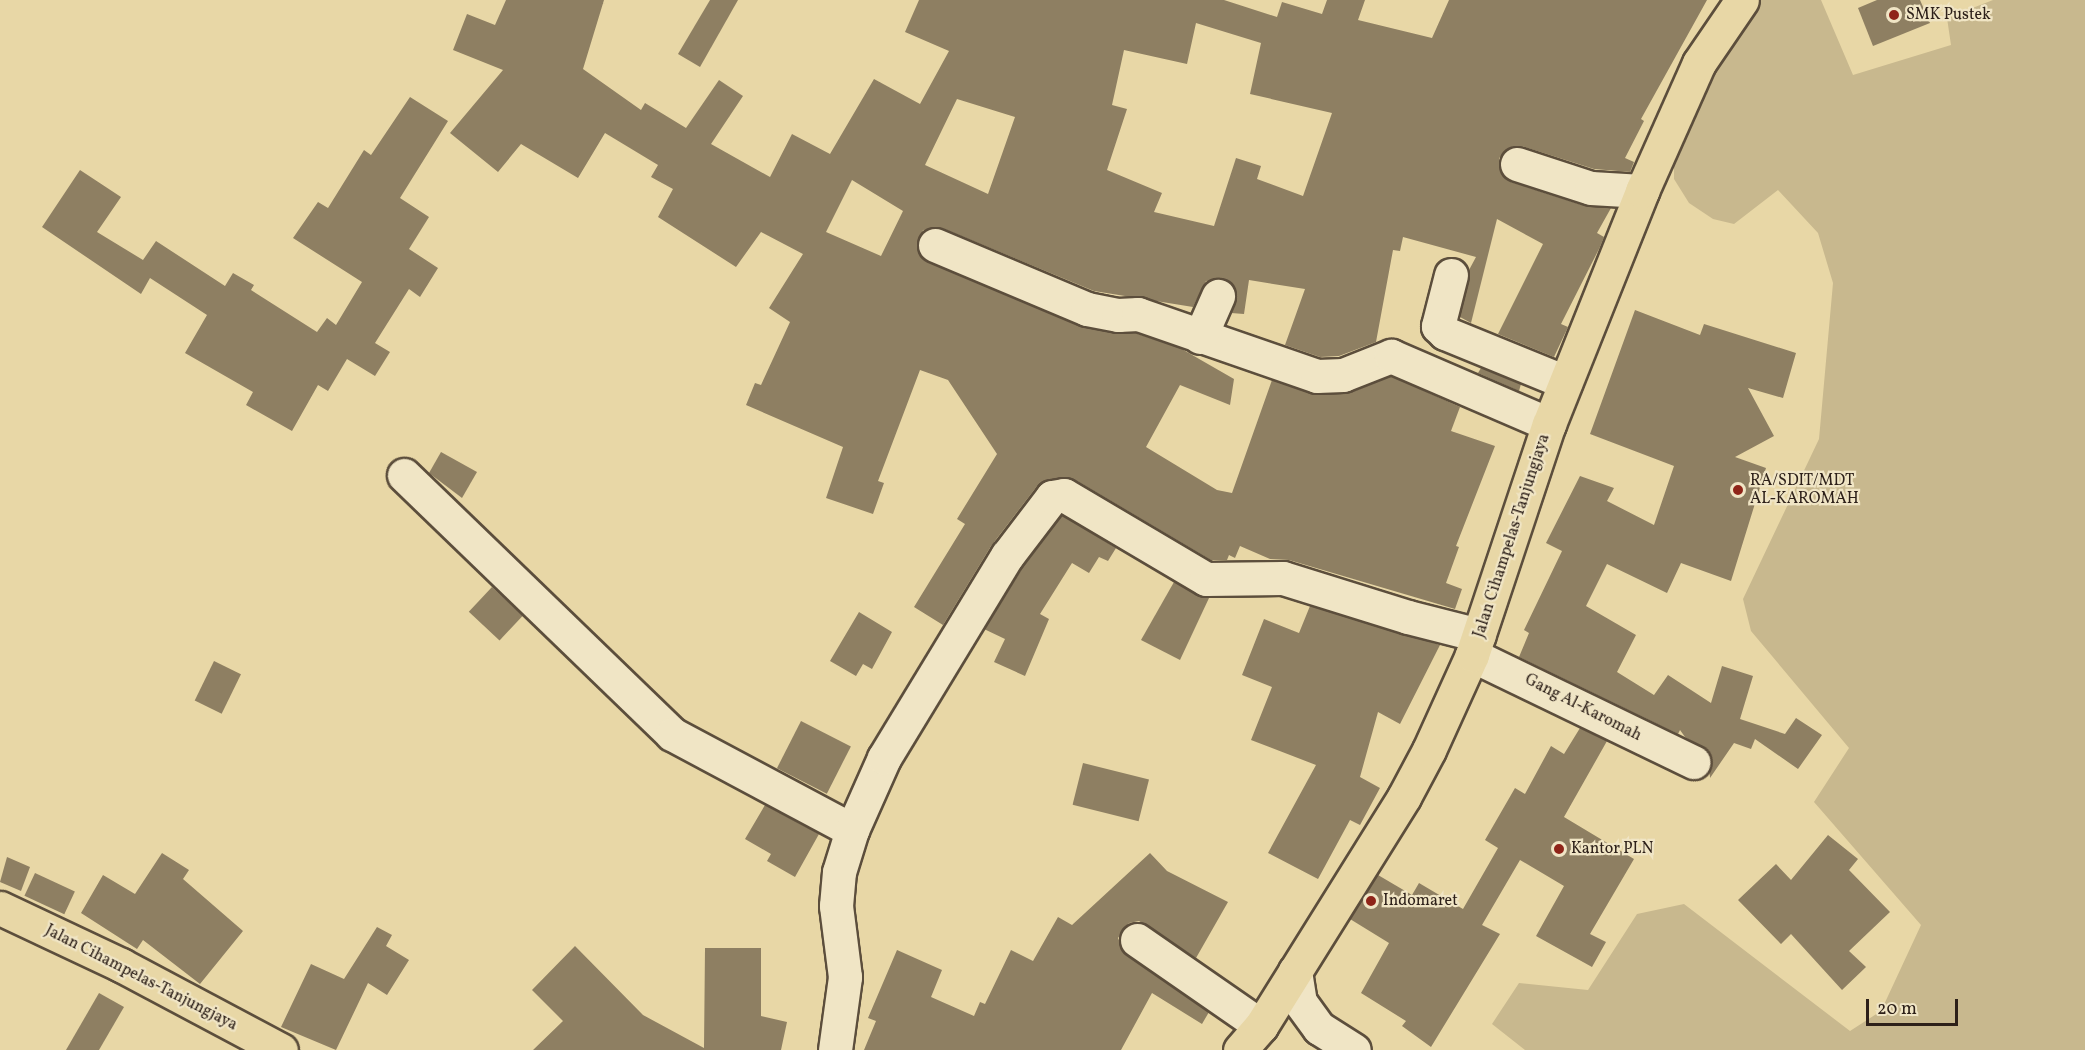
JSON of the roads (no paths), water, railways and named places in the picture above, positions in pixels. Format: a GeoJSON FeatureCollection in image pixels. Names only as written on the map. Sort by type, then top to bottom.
{"type":"FeatureCollection","features":[{"type":"Feature","properties":{"kind":"main road","name":"Jalan Cihampelas-Tanjungjaya"},"geometry":{"type":"LineString","coordinates":[[1250,1038],[1295,971],[1404,797],[1476,645],[1549,424],[1642,191],[1699,63],[1742,0]]}},
{"type":"Feature","properties":{"kind":"main road","name":"Jalan Cihampelas-Tanjungjaya"},"geometry":{"type":"LineString","coordinates":[[0,908],[121,966],[281,1050]]}},
{"type":"Feature","properties":{"kind":"street"},"geometry":{"type":"LineString","coordinates":[[1517,164],[1591,188],[1642,191]]}},
{"type":"Feature","properties":{"kind":"street"},"geometry":{"type":"LineString","coordinates":[[935,245],[1087,309],[1118,315],[1138,314],[1200,337],[1329,377],[1391,356],[1549,424]]}},
{"type":"Feature","properties":{"kind":"street"},"geometry":{"type":"LineString","coordinates":[[1451,275],[1439,316],[1438,326],[1445,333],[1565,382]]}},
{"type":"Feature","properties":{"kind":"street"},"geometry":{"type":"LineString","coordinates":[[1200,337],[1218,296]]}},
{"type":"Feature","properties":{"kind":"street"},"geometry":{"type":"LineString","coordinates":[[404,475],[672,734],[852,830]]}},
{"type":"Feature","properties":{"kind":"street","name":"Gang Al-Karomah"},"geometry":{"type":"LineString","coordinates":[[835,1050],[844,977],[836,906],[838,884],[852,830],[884,758],[1007,556],[1052,497],[1064,495],[1206,579],[1283,578],[1408,617],[1476,645],[1694,762]]}},
{"type":"Feature","properties":{"kind":"street"},"geometry":{"type":"LineString","coordinates":[[1137,940],[1250,1038]]}},
{"type":"Feature","properties":{"kind":"street"},"geometry":{"type":"LineString","coordinates":[[1295,971],[1310,1039],[1354,1050]]}},
{"type":"Feature","properties":{"kind":"place","name":"SMK Pustek"},"geometry":{"type":"Point","coordinates":[1894,15]}},
{"type":"Feature","properties":{"kind":"place","name":"RA/SDIT/MDT AL-KAROMAH"},"geometry":{"type":"Point","coordinates":[1738,490]}},
{"type":"Feature","properties":{"kind":"place","name":"Kantor PLN"},"geometry":{"type":"Point","coordinates":[1559,849]}},
{"type":"Feature","properties":{"kind":"place","name":"Indomaret"},"geometry":{"type":"Point","coordinates":[1371,901]}}]}
